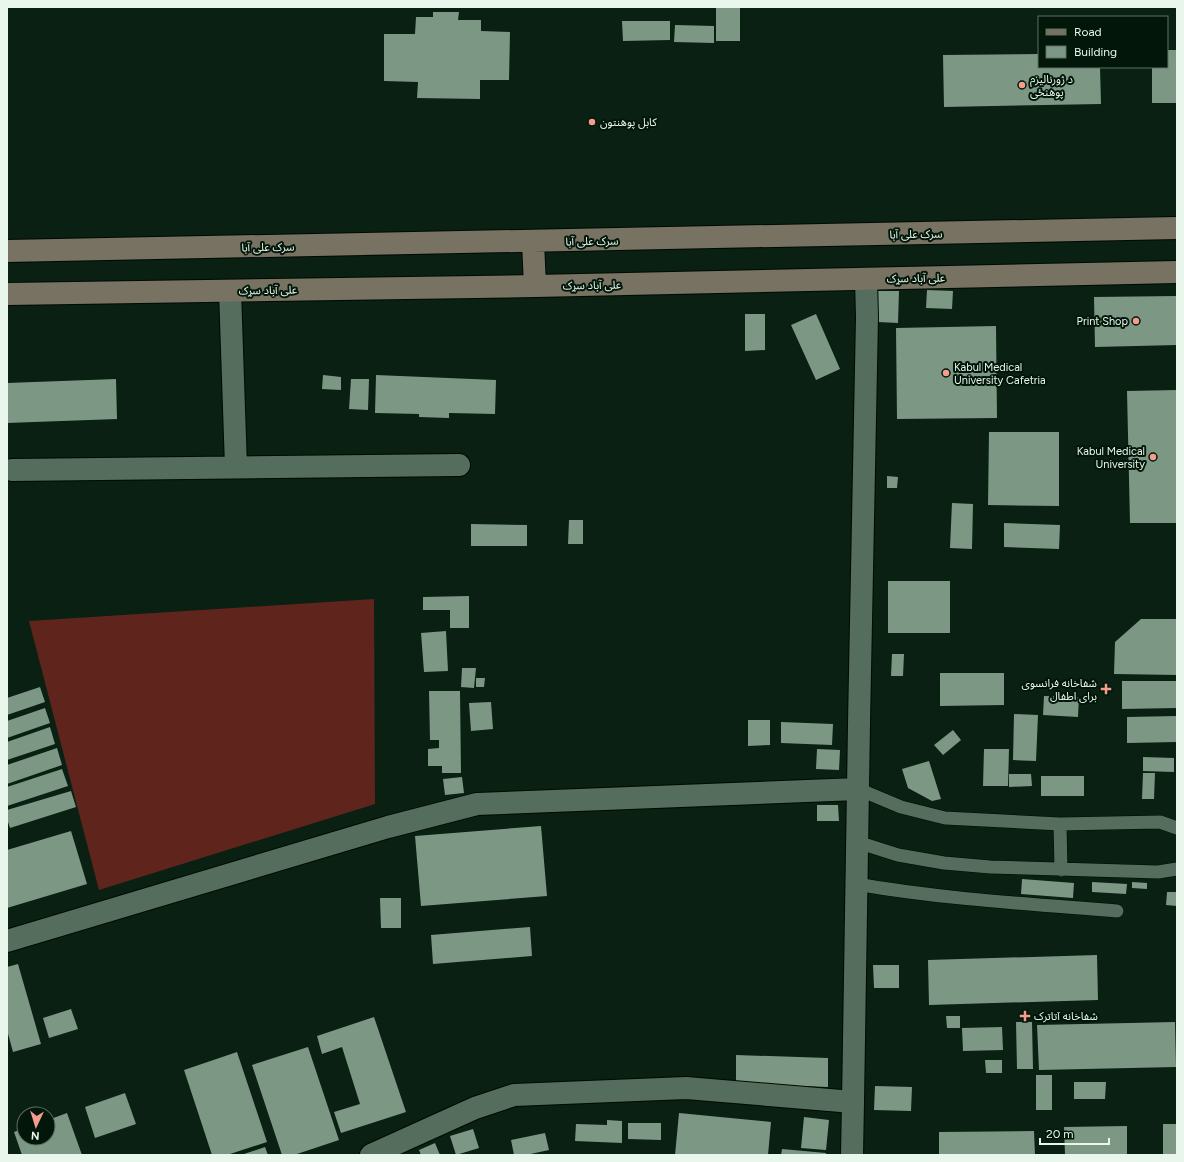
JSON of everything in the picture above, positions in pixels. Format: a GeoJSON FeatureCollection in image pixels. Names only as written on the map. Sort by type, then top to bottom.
{"type":"FeatureCollection","features":[{"type":"Feature","properties":{"kind":"street","name":"سرک علی آبا"},"geometry":{"type":"LineString","coordinates":[[7,251],[534,242],[1177,228]]}},
{"type":"Feature","properties":{"kind":"street"},"geometry":{"type":"LineString","coordinates":[[534,242],[534,286]]}},
{"type":"Feature","properties":{"kind":"street","name":"علی آباد سړک"},"geometry":{"type":"LineString","coordinates":[[7,294],[534,286],[1177,272]]}},
{"type":"Feature","properties":{"kind":"street"},"geometry":{"type":"LineString","coordinates":[[852,1155],[859,688],[867,317],[866,279]]}},
{"type":"Feature","properties":{"kind":"street"},"geometry":{"type":"LineString","coordinates":[[230,290],[236,467]]}},
{"type":"Feature","properties":{"kind":"street"},"geometry":{"type":"LineString","coordinates":[[12,470],[459,465]]}},
{"type":"Feature","properties":{"kind":"street"},"geometry":{"type":"LineString","coordinates":[[7,941],[388,826],[477,804],[858,789]]}},
{"type":"Feature","properties":{"kind":"street"},"geometry":{"type":"LineString","coordinates":[[371,1155],[476,1108],[514,1096],[686,1088],[853,1102]]}},
{"type":"Feature","properties":{"kind":"lane"},"geometry":{"type":"LineString","coordinates":[[858,789],[901,807],[946,818],[1060,824],[1160,822],[1177,828]]}},
{"type":"Feature","properties":{"kind":"lane"},"geometry":{"type":"LineString","coordinates":[[1060,824],[1062,870]]}},
{"type":"Feature","properties":{"kind":"lane"},"geometry":{"type":"LineString","coordinates":[[857,842],[898,854],[944,863],[990,867],[1158,872],[1177,869]]}},
{"type":"Feature","properties":{"kind":"lane"},"geometry":{"type":"LineString","coordinates":[[856,884],[897,892],[1117,911]]}},
{"type":"Feature","properties":{"kind":"shaded area"},"geometry":{"type":"Polygon","coordinates":[[[374,599],[375,804],[99,890],[29,621],[374,599]]]}},
{"type":"Feature","properties":{"kind":"building"},"geometry":{"type":"Polygon","coordinates":[[[716,7],[740,7],[740,41],[716,41],[716,7]]]}},
{"type":"Feature","properties":{"kind":"building"},"geometry":{"type":"Polygon","coordinates":[[[433,12],[459,12],[458,20],[481,20],[481,31],[510,32],[509,80],[480,80],[480,99],[417,98],[418,82],[384,81],[384,34],[415,34],[416,17],[433,17],[433,12]]]}},
{"type":"Feature","properties":{"kind":"building"},"geometry":{"type":"Polygon","coordinates":[[[622,21],[670,21],[670,40],[623,41],[622,21]]]}},
{"type":"Feature","properties":{"kind":"building"},"geometry":{"type":"Polygon","coordinates":[[[675,25],[714,26],[714,43],[674,42],[675,25]]]}},
{"type":"Feature","properties":{"kind":"building"},"geometry":{"type":"Polygon","coordinates":[[[1168,50],[1177,50],[1177,103],[1152,103],[1152,68],[1168,68],[1168,50]]]}},
{"type":"Feature","properties":{"kind":"building","name":"د ژورنالیزم پوهنحٔی"},"geometry":{"type":"Polygon","coordinates":[[[1038,54],[1038,68],[1100,68],[1101,104],[944,107],[943,55],[1038,54]]]}},
{"type":"Feature","properties":{"kind":"building"},"geometry":{"type":"Polygon","coordinates":[[[927,290],[953,291],[952,309],[926,308],[927,290]]]}},
{"type":"Feature","properties":{"kind":"building"},"geometry":{"type":"Polygon","coordinates":[[[878,291],[899,291],[898,323],[878,322],[878,291]]]}},
{"type":"Feature","properties":{"kind":"building","name":"Print Shop"},"geometry":{"type":"Polygon","coordinates":[[[1177,296],[1177,345],[1095,347],[1094,297],[1177,296]]]}},
{"type":"Feature","properties":{"kind":"building"},"geometry":{"type":"Polygon","coordinates":[[[745,314],[765,314],[765,350],[745,351],[745,314]]]}},
{"type":"Feature","properties":{"kind":"building"},"geometry":{"type":"Polygon","coordinates":[[[816,314],[840,369],[816,380],[791,325],[816,314]]]}},
{"type":"Feature","properties":{"kind":"building","name":"Kabul Medical University Cafetria"},"geometry":{"type":"Polygon","coordinates":[[[996,326],[997,418],[897,419],[896,328],[996,326]]]}},
{"type":"Feature","properties":{"kind":"building"},"geometry":{"type":"Polygon","coordinates":[[[323,375],[341,377],[341,390],[322,389],[323,375]]]}},
{"type":"Feature","properties":{"kind":"building"},"geometry":{"type":"Polygon","coordinates":[[[376,375],[496,380],[495,414],[449,413],[449,418],[419,417],[419,414],[375,413],[376,375]]]}},
{"type":"Feature","properties":{"kind":"building"},"geometry":{"type":"Polygon","coordinates":[[[116,379],[117,419],[7,423],[7,383],[116,379]]]}},
{"type":"Feature","properties":{"kind":"building"},"geometry":{"type":"Polygon","coordinates":[[[351,379],[369,379],[368,410],[349,409],[351,379]]]}},
{"type":"Feature","properties":{"kind":"building","name":"Kabul Medical University"},"geometry":{"type":"Polygon","coordinates":[[[1177,390],[1177,523],[1130,523],[1127,391],[1177,390]]]}},
{"type":"Feature","properties":{"kind":"building"},"geometry":{"type":"Polygon","coordinates":[[[989,432],[1059,432],[1059,506],[988,505],[989,432]]]}},
{"type":"Feature","properties":{"kind":"building"},"geometry":{"type":"Polygon","coordinates":[[[887,476],[898,477],[897,488],[887,488],[887,476]]]}},
{"type":"Feature","properties":{"kind":"building"},"geometry":{"type":"Polygon","coordinates":[[[952,503],[973,504],[972,549],[950,548],[952,503]]]}},
{"type":"Feature","properties":{"kind":"building"},"geometry":{"type":"Polygon","coordinates":[[[569,520],[583,520],[583,544],[568,544],[569,520]]]}},
{"type":"Feature","properties":{"kind":"building"},"geometry":{"type":"Polygon","coordinates":[[[1004,523],[1060,525],[1059,549],[1004,547],[1004,523]]]}},
{"type":"Feature","properties":{"kind":"building"},"geometry":{"type":"Polygon","coordinates":[[[471,524],[527,525],[527,546],[471,546],[471,524]]]}},
{"type":"Feature","properties":{"kind":"building"},"geometry":{"type":"Polygon","coordinates":[[[888,581],[950,581],[950,633],[888,633],[888,581]]]}},
{"type":"Feature","properties":{"kind":"building"},"geometry":{"type":"Polygon","coordinates":[[[469,596],[469,628],[450,628],[450,610],[423,610],[423,597],[469,596]]]}},
{"type":"Feature","properties":{"kind":"building"},"geometry":{"type":"Polygon","coordinates":[[[1141,619],[1177,619],[1177,675],[1114,674],[1115,642],[1141,619]]]}},
{"type":"Feature","properties":{"kind":"building"},"geometry":{"type":"Polygon","coordinates":[[[446,631],[448,671],[424,672],[421,633],[446,631]]]}},
{"type":"Feature","properties":{"kind":"building"},"geometry":{"type":"Polygon","coordinates":[[[892,654],[904,654],[903,676],[891,676],[892,654]]]}},
{"type":"Feature","properties":{"kind":"building"},"geometry":{"type":"Polygon","coordinates":[[[462,668],[476,668],[474,688],[461,687],[462,668]]]}},
{"type":"Feature","properties":{"kind":"building"},"geometry":{"type":"Polygon","coordinates":[[[940,673],[1004,673],[1004,705],[940,706],[940,673]]]}},
{"type":"Feature","properties":{"kind":"building"},"geometry":{"type":"Polygon","coordinates":[[[476,678],[485,678],[484,687],[476,687],[476,678]]]}},
{"type":"Feature","properties":{"kind":"building"},"geometry":{"type":"Polygon","coordinates":[[[1122,681],[1177,681],[1177,708],[1122,709],[1122,681]]]}},
{"type":"Feature","properties":{"kind":"building"},"geometry":{"type":"Polygon","coordinates":[[[40,687],[45,702],[7,715],[7,698],[40,687]]]}},
{"type":"Feature","properties":{"kind":"building"},"geometry":{"type":"Polygon","coordinates":[[[429,691],[460,691],[461,773],[442,773],[442,766],[428,766],[428,749],[439,748],[439,740],[430,740],[429,691]]]}},
{"type":"Feature","properties":{"kind":"building"},"geometry":{"type":"Polygon","coordinates":[[[1044,696],[1079,697],[1078,717],[1043,715],[1044,696]]]}},
{"type":"Feature","properties":{"kind":"building"},"geometry":{"type":"Polygon","coordinates":[[[491,702],[493,729],[471,731],[469,703],[491,702]]]}},
{"type":"Feature","properties":{"kind":"building"},"geometry":{"type":"Polygon","coordinates":[[[45,708],[50,723],[7,738],[7,721],[45,708]]]}},
{"type":"Feature","properties":{"kind":"building"},"geometry":{"type":"Polygon","coordinates":[[[1014,714],[1038,715],[1036,761],[1013,760],[1014,714]]]}},
{"type":"Feature","properties":{"kind":"building"},"geometry":{"type":"Polygon","coordinates":[[[1177,716],[1177,742],[1127,743],[1127,717],[1177,716]]]}},
{"type":"Feature","properties":{"kind":"building"},"geometry":{"type":"Polygon","coordinates":[[[748,720],[770,720],[770,745],[748,746],[748,720]]]}},
{"type":"Feature","properties":{"kind":"building"},"geometry":{"type":"Polygon","coordinates":[[[781,722],[833,724],[832,745],[781,743],[781,722]]]}},
{"type":"Feature","properties":{"kind":"building"},"geometry":{"type":"Polygon","coordinates":[[[50,727],[55,744],[7,760],[7,742],[50,727]]]}},
{"type":"Feature","properties":{"kind":"building"},"geometry":{"type":"Polygon","coordinates":[[[953,730],[961,740],[943,755],[934,745],[953,730]]]}},
{"type":"Feature","properties":{"kind":"building"},"geometry":{"type":"Polygon","coordinates":[[[57,748],[62,765],[7,784],[7,765],[57,748]]]}},
{"type":"Feature","properties":{"kind":"building"},"geometry":{"type":"Polygon","coordinates":[[[817,749],[840,750],[839,770],[816,769],[817,749]]]}},
{"type":"Feature","properties":{"kind":"building"},"geometry":{"type":"Polygon","coordinates":[[[984,749],[1009,749],[1008,786],[983,786],[984,749]]]}},
{"type":"Feature","properties":{"kind":"building"},"geometry":{"type":"Polygon","coordinates":[[[1143,757],[1174,758],[1174,772],[1143,771],[1143,757]]]}},
{"type":"Feature","properties":{"kind":"building"},"geometry":{"type":"Polygon","coordinates":[[[929,761],[941,799],[932,801],[908,788],[902,769],[929,761]]]}},
{"type":"Feature","properties":{"kind":"building"},"geometry":{"type":"Polygon","coordinates":[[[62,769],[68,786],[7,806],[7,787],[62,769]]]}},
{"type":"Feature","properties":{"kind":"building"},"geometry":{"type":"Polygon","coordinates":[[[1143,773],[1155,773],[1154,799],[1142,799],[1143,773]]]}},
{"type":"Feature","properties":{"kind":"building"},"geometry":{"type":"Polygon","coordinates":[[[1009,774],[1031,774],[1032,786],[1009,787],[1009,774]]]}},
{"type":"Feature","properties":{"kind":"building"},"geometry":{"type":"Polygon","coordinates":[[[1041,776],[1084,776],[1084,796],[1041,796],[1041,776]]]}},
{"type":"Feature","properties":{"kind":"building"},"geometry":{"type":"Polygon","coordinates":[[[462,777],[464,793],[445,795],[443,779],[462,777]]]}},
{"type":"Feature","properties":{"kind":"building"},"geometry":{"type":"Polygon","coordinates":[[[71,791],[76,807],[10,828],[7,819],[7,810],[71,791]]]}},
{"type":"Feature","properties":{"kind":"building"},"geometry":{"type":"Polygon","coordinates":[[[817,805],[838,805],[839,821],[817,821],[817,805]]]}},
{"type":"Feature","properties":{"kind":"building"},"geometry":{"type":"Polygon","coordinates":[[[541,826],[547,896],[421,906],[415,836],[541,826]]]}},
{"type":"Feature","properties":{"kind":"building"},"geometry":{"type":"Polygon","coordinates":[[[71,831],[87,884],[7,908],[7,850],[71,831]]]}},
{"type":"Feature","properties":{"kind":"building"},"geometry":{"type":"Polygon","coordinates":[[[1022,879],[1074,883],[1073,898],[1021,894],[1022,879]]]}},
{"type":"Feature","properties":{"kind":"building"},"geometry":{"type":"Polygon","coordinates":[[[1092,882],[1127,884],[1126,894],[1092,892],[1092,882]]]}},
{"type":"Feature","properties":{"kind":"building"},"geometry":{"type":"Polygon","coordinates":[[[1132,882],[1147,883],[1147,889],[1132,888],[1132,882]]]}},
{"type":"Feature","properties":{"kind":"building"},"geometry":{"type":"Polygon","coordinates":[[[1167,892],[1177,892],[1177,906],[1166,905],[1167,892]]]}},
{"type":"Feature","properties":{"kind":"building"},"geometry":{"type":"Polygon","coordinates":[[[380,898],[401,898],[401,928],[381,928],[380,898]]]}},
{"type":"Feature","properties":{"kind":"building"},"geometry":{"type":"Polygon","coordinates":[[[530,927],[532,956],[433,964],[431,935],[530,927]]]}},
{"type":"Feature","properties":{"kind":"building"},"geometry":{"type":"Polygon","coordinates":[[[1097,955],[1098,1000],[929,1005],[928,960],[1097,955]]]}},
{"type":"Feature","properties":{"kind":"building"},"geometry":{"type":"Polygon","coordinates":[[[18,964],[41,1044],[13,1052],[7,1030],[7,967],[18,964]]]}},
{"type":"Feature","properties":{"kind":"building"},"geometry":{"type":"Polygon","coordinates":[[[873,965],[899,965],[899,988],[874,988],[873,965]]]}},
{"type":"Feature","properties":{"kind":"building"},"geometry":{"type":"Polygon","coordinates":[[[71,1009],[78,1029],[49,1038],[43,1018],[71,1009]]]}},
{"type":"Feature","properties":{"kind":"building"},"geometry":{"type":"Polygon","coordinates":[[[946,1016],[960,1016],[960,1028],[947,1028],[946,1016]]]}},
{"type":"Feature","properties":{"kind":"building"},"geometry":{"type":"Polygon","coordinates":[[[374,1017],[406,1112],[341,1133],[334,1112],[360,1104],[342,1047],[322,1054],[317,1036],[374,1017]]]}},
{"type":"Feature","properties":{"kind":"building"},"geometry":{"type":"Polygon","coordinates":[[[1016,1022],[1032,1022],[1033,1069],[1017,1069],[1016,1022]]]}},
{"type":"Feature","properties":{"kind":"building"},"geometry":{"type":"Polygon","coordinates":[[[1175,1022],[1176,1067],[1039,1070],[1037,1025],[1175,1022]]]}},
{"type":"Feature","properties":{"kind":"building"},"geometry":{"type":"Polygon","coordinates":[[[1002,1027],[1003,1050],[963,1051],[962,1028],[1002,1027]]]}},
{"type":"Feature","properties":{"kind":"building"},"geometry":{"type":"Polygon","coordinates":[[[308,1047],[339,1140],[294,1155],[282,1155],[252,1065],[308,1047]]]}},
{"type":"Feature","properties":{"kind":"building"},"geometry":{"type":"Polygon","coordinates":[[[237,1052],[267,1142],[227,1155],[212,1155],[184,1070],[237,1052]]]}},
{"type":"Feature","properties":{"kind":"building"},"geometry":{"type":"Polygon","coordinates":[[[736,1055],[828,1058],[828,1087],[736,1084],[736,1055]]]}},
{"type":"Feature","properties":{"kind":"building"},"geometry":{"type":"Polygon","coordinates":[[[985,1060],[1002,1060],[1002,1073],[986,1073],[985,1060]]]}},
{"type":"Feature","properties":{"kind":"building"},"geometry":{"type":"Polygon","coordinates":[[[1036,1075],[1052,1075],[1052,1110],[1036,1110],[1036,1075]]]}},
{"type":"Feature","properties":{"kind":"building"},"geometry":{"type":"Polygon","coordinates":[[[1074,1082],[1106,1082],[1105,1099],[1074,1099],[1074,1082]]]}},
{"type":"Feature","properties":{"kind":"building"},"geometry":{"type":"Polygon","coordinates":[[[875,1086],[912,1087],[911,1111],[874,1110],[875,1086]]]}},
{"type":"Feature","properties":{"kind":"building"},"geometry":{"type":"Polygon","coordinates":[[[125,1093],[136,1124],[95,1138],[85,1107],[125,1093]]]}},
{"type":"Feature","properties":{"kind":"building"},"geometry":{"type":"Polygon","coordinates":[[[67,1113],[82,1155],[22,1155],[19,1146],[56,1146],[56,1117],[67,1113]]]}},
{"type":"Feature","properties":{"kind":"building"},"geometry":{"type":"Polygon","coordinates":[[[679,1113],[771,1122],[768,1155],[675,1155],[679,1113]]]}},
{"type":"Feature","properties":{"kind":"building"},"geometry":{"type":"Polygon","coordinates":[[[804,1117],[829,1120],[826,1150],[801,1148],[804,1117]]]}},
{"type":"Feature","properties":{"kind":"building"},"geometry":{"type":"Polygon","coordinates":[[[607,1120],[622,1121],[622,1143],[575,1141],[576,1124],[607,1125],[607,1120]]]}},
{"type":"Feature","properties":{"kind":"building"},"geometry":{"type":"Polygon","coordinates":[[[628,1123],[661,1123],[661,1140],[628,1139],[628,1123]]]}},
{"type":"Feature","properties":{"kind":"building"},"geometry":{"type":"Polygon","coordinates":[[[1163,1124],[1177,1124],[1177,1155],[1163,1155],[1163,1124]]]}},
{"type":"Feature","properties":{"kind":"building"},"geometry":{"type":"Polygon","coordinates":[[[1127,1126],[1127,1155],[1065,1155],[1064,1127],[1127,1126]]]}},
{"type":"Feature","properties":{"kind":"building"},"geometry":{"type":"Polygon","coordinates":[[[473,1129],[479,1148],[456,1155],[450,1136],[473,1129]]]}},
{"type":"Feature","properties":{"kind":"building"},"geometry":{"type":"Polygon","coordinates":[[[1034,1131],[1035,1155],[939,1155],[939,1132],[1034,1131]]]}},
{"type":"Feature","properties":{"kind":"building"},"geometry":{"type":"Polygon","coordinates":[[[545,1133],[549,1150],[526,1155],[514,1155],[511,1140],[545,1133]]]}},
{"type":"Feature","properties":{"kind":"building"},"geometry":{"type":"Polygon","coordinates":[[[435,1143],[440,1155],[421,1155],[419,1150],[435,1143]]]}},
{"type":"Feature","properties":{"kind":"building"},"geometry":{"type":"Polygon","coordinates":[[[265,1147],[268,1155],[241,1155],[265,1147]]]}},
{"type":"Feature","properties":{"kind":"building"},"geometry":{"type":"Polygon","coordinates":[[[782,1149],[826,1153],[826,1155],[781,1155],[782,1149]]]}},
{"type":"Feature","properties":{"kind":"place","name":"د ژورنالیزم پوهنحٔی"},"geometry":{"type":"Point","coordinates":[1022,85]}},
{"type":"Feature","properties":{"kind":"place","name":"کابل پوهنتون"},"geometry":{"type":"Point","coordinates":[592,122]}},
{"type":"Feature","properties":{"kind":"place","name":"Print Shop"},"geometry":{"type":"Point","coordinates":[1136,321]}},
{"type":"Feature","properties":{"kind":"place","name":"Kabul Medical University Cafetria"},"geometry":{"type":"Point","coordinates":[946,373]}},
{"type":"Feature","properties":{"kind":"place","name":"Kabul Medical University"},"geometry":{"type":"Point","coordinates":[1153,457]}},
{"type":"Feature","properties":{"kind":"place","name":"شفاخانه فرانسوی برای اطفال"},"geometry":{"type":"Point","coordinates":[1106,689]}},
{"type":"Feature","properties":{"kind":"place","name":"شفاخانه آتاترک"},"geometry":{"type":"Point","coordinates":[1025,1016]}}]}
